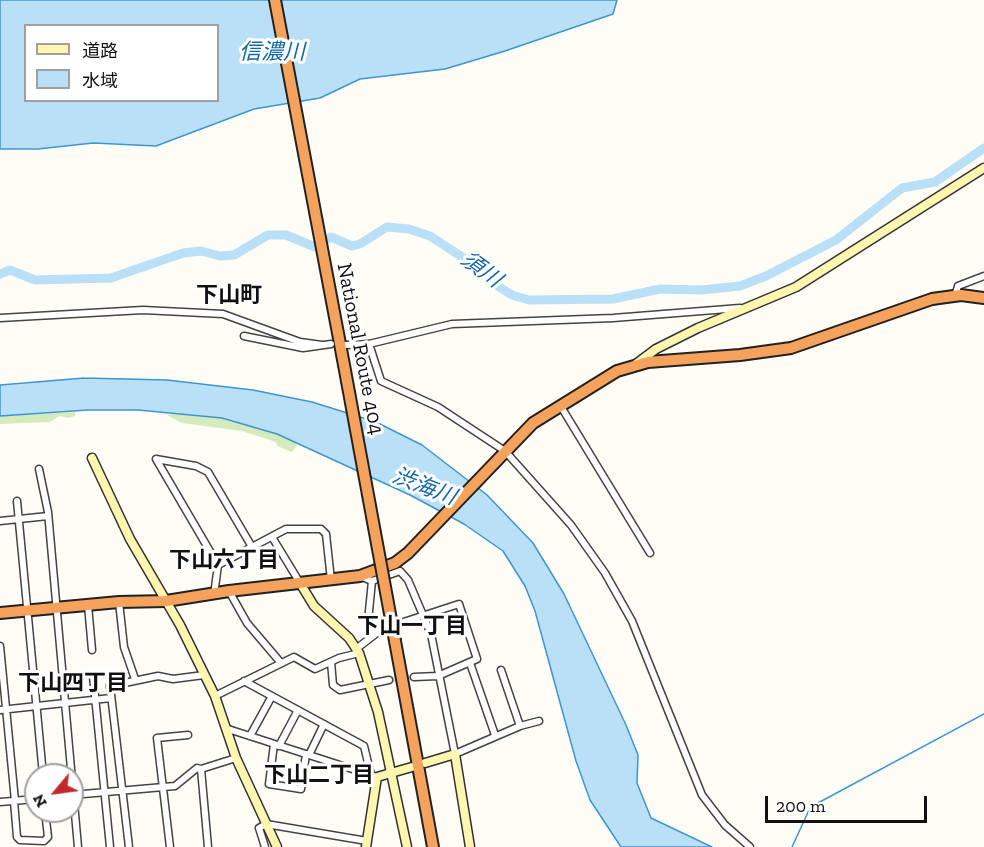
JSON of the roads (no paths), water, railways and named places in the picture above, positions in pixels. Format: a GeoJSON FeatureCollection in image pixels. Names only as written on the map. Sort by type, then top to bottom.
{"type":"FeatureCollection","features":[{"type":"Feature","properties":{"kind":"highway","name":"National Route 404"},"geometry":{"type":"LineString","coordinates":[[275,0],[433,847]]}},
{"type":"Feature","properties":{"kind":"highway"},"geometry":{"type":"LineString","coordinates":[[0,613],[119,602],[166,601],[229,591],[360,576],[395,563],[422,541],[533,423],[594,383],[635,364],[791,348],[920,302],[955,296],[984,297]]}},
{"type":"Feature","properties":{"kind":"street"},"geometry":{"type":"LineString","coordinates":[[635,364],[656,349],[690,332],[783,294],[812,278],[983,170]]}},
{"type":"Feature","properties":{"kind":"street"},"geometry":{"type":"LineString","coordinates":[[955,296],[958,286],[984,276]]}},
{"type":"Feature","properties":{"kind":"street"},"geometry":{"type":"LineString","coordinates":[[345,345],[369,344],[452,324],[614,318],[750,306]]}},
{"type":"Feature","properties":{"kind":"street"},"geometry":{"type":"LineString","coordinates":[[0,318],[143,310],[223,314],[300,342],[331,344]]}},
{"type":"Feature","properties":{"kind":"street"},"geometry":{"type":"LineString","coordinates":[[244,336],[303,348],[314,349],[322,345]]}},
{"type":"Feature","properties":{"kind":"street"},"geometry":{"type":"LineString","coordinates":[[369,344],[381,381],[438,407],[503,454],[561,513],[605,573],[644,646],[702,795],[720,820],[750,847]]}},
{"type":"Feature","properties":{"kind":"street"},"geometry":{"type":"LineString","coordinates":[[560,404],[650,553]]}},
{"type":"Feature","properties":{"kind":"street"},"geometry":{"type":"LineString","coordinates":[[92,458],[130,539],[166,601],[215,696],[236,758],[277,847]]}},
{"type":"Feature","properties":{"kind":"street"},"geometry":{"type":"LineString","coordinates":[[214,595],[218,566],[156,459],[196,466],[208,472],[252,547]]}},
{"type":"Feature","properties":{"kind":"street"},"geometry":{"type":"LineString","coordinates":[[39,469],[48,516],[71,763]]}},
{"type":"Feature","properties":{"kind":"street"},"geometry":{"type":"LineString","coordinates":[[17,501],[42,763]]}},
{"type":"Feature","properties":{"kind":"street"},"geometry":{"type":"LineString","coordinates":[[0,521],[48,516]]}},
{"type":"Feature","properties":{"kind":"street"},"geometry":{"type":"LineString","coordinates":[[218,566],[286,529],[323,529],[332,580]]}},
{"type":"Feature","properties":{"kind":"street"},"geometry":{"type":"LineString","coordinates":[[272,537],[314,606],[349,638],[358,651],[383,735],[389,772],[407,847]]}},
{"type":"Feature","properties":{"kind":"street"},"geometry":{"type":"LineString","coordinates":[[360,576],[372,581],[400,571],[424,614],[434,646],[470,847]]}},
{"type":"Feature","properties":{"kind":"street"},"geometry":{"type":"LineString","coordinates":[[372,581],[368,621],[376,633]]}},
{"type":"Feature","properties":{"kind":"street"},"geometry":{"type":"LineString","coordinates":[[229,591],[247,623],[281,663]]}},
{"type":"Feature","properties":{"kind":"street"},"geometry":{"type":"LineString","coordinates":[[119,602],[124,647],[135,679]]}},
{"type":"Feature","properties":{"kind":"street"},"geometry":{"type":"LineString","coordinates":[[215,696],[297,657],[315,669],[358,651],[376,633],[455,603],[461,606],[478,657],[470,663],[438,676],[414,677]]}},
{"type":"Feature","properties":{"kind":"street"},"geometry":{"type":"LineString","coordinates":[[88,606],[92,650]]}},
{"type":"Feature","properties":{"kind":"street"},"geometry":{"type":"LineString","coordinates":[[0,646],[3,709],[17,837],[20,840],[44,841],[48,837],[46,823]]}},
{"type":"Feature","properties":{"kind":"street"},"geometry":{"type":"LineString","coordinates":[[331,662],[333,685],[340,690],[369,682],[389,681]]}},
{"type":"Feature","properties":{"kind":"street"},"geometry":{"type":"LineString","coordinates":[[470,663],[495,735]]}},
{"type":"Feature","properties":{"kind":"street"},"geometry":{"type":"LineString","coordinates":[[501,670],[520,726]]}},
{"type":"Feature","properties":{"kind":"street"},"geometry":{"type":"LineString","coordinates":[[129,847],[110,686],[158,676],[173,679],[204,675]]}},
{"type":"Feature","properties":{"kind":"street"},"geometry":{"type":"LineString","coordinates":[[93,676],[110,847]]}},
{"type":"Feature","properties":{"kind":"street"},"geometry":{"type":"LineString","coordinates":[[244,681],[364,746],[374,776],[366,844],[266,824],[259,828],[265,847]]}},
{"type":"Feature","properties":{"kind":"street"},"geometry":{"type":"LineString","coordinates":[[250,736],[272,696]]}},
{"type":"Feature","properties":{"kind":"street"},"geometry":{"type":"LineString","coordinates":[[3,709],[111,698]]}},
{"type":"Feature","properties":{"kind":"street"},"geometry":{"type":"LineString","coordinates":[[298,710],[276,745],[269,784],[301,789],[307,754],[324,724]]}},
{"type":"Feature","properties":{"kind":"street"},"geometry":{"type":"LineString","coordinates":[[425,763],[495,735],[539,721]]}},
{"type":"Feature","properties":{"kind":"street"},"geometry":{"type":"LineString","coordinates":[[228,729],[374,776],[412,767]]}},
{"type":"Feature","properties":{"kind":"street"},"geometry":{"type":"LineString","coordinates":[[170,847],[157,738],[188,735]]}},
{"type":"Feature","properties":{"kind":"street"},"geometry":{"type":"LineString","coordinates":[[84,794],[175,786],[190,771],[236,758]]}},
{"type":"Feature","properties":{"kind":"street"},"geometry":{"type":"LineString","coordinates":[[201,769],[208,847]]}},
{"type":"Feature","properties":{"kind":"street"},"geometry":{"type":"LineString","coordinates":[[0,802],[24,800]]}},
{"type":"Feature","properties":{"kind":"street"},"geometry":{"type":"LineString","coordinates":[[76,823],[78,847]]}},
{"type":"Feature","properties":{"kind":"water","name":"信濃川"},"geometry":{"type":"Polygon","coordinates":[[[0,0],[617,0],[613,14],[505,51],[445,69],[360,79],[320,98],[254,109],[156,146],[93,143],[38,149],[0,149],[0,0]]]}},
{"type":"Feature","properties":{"kind":"water","name":"渋海川"},"geometry":{"type":"Polygon","coordinates":[[[84,378],[167,380],[253,390],[312,402],[376,422],[422,445],[487,495],[533,543],[564,594],[626,725],[638,755],[637,783],[651,818],[712,847],[621,847],[590,800],[576,761],[535,611],[525,586],[503,551],[464,524],[410,495],[277,434],[222,418],[138,410],[88,410],[0,416],[0,385],[84,378]]]}},
{"type":"Feature","properties":{"kind":"waterway","name":"須川"},"geometry":{"type":"LineString","coordinates":[[0,274],[10,270],[35,280],[111,278],[183,253],[201,251],[220,256],[234,255],[268,235],[286,235],[315,247],[331,237],[352,246],[360,244],[387,227],[409,229],[430,236],[482,270],[491,282],[512,295],[529,300],[613,299],[660,289],[701,290],[740,286],[766,276],[836,240],[902,188],[935,182],[984,148]]}},
{"type":"Feature","properties":{"kind":"waterway"},"geometry":{"type":"LineString","coordinates":[[792,847],[809,810],[816,804],[984,714]]}},
{"type":"Feature","properties":{"kind":"tunnel"},"geometry":{"type":"LineString","coordinates":[[389,680],[414,677]]}},
{"type":"Feature","properties":{"kind":"district","name":"下山町"},"geometry":{"type":"Point","coordinates":[229,296]}},
{"type":"Feature","properties":{"kind":"district","name":"下山六丁目"},"geometry":{"type":"Point","coordinates":[224,561]}},
{"type":"Feature","properties":{"kind":"district","name":"下山一丁目"},"geometry":{"type":"Point","coordinates":[412,627]}},
{"type":"Feature","properties":{"kind":"district","name":"下山四丁目"},"geometry":{"type":"Point","coordinates":[73,684]}},
{"type":"Feature","properties":{"kind":"district","name":"下山二丁目"},"geometry":{"type":"Point","coordinates":[319,776]}}]}
